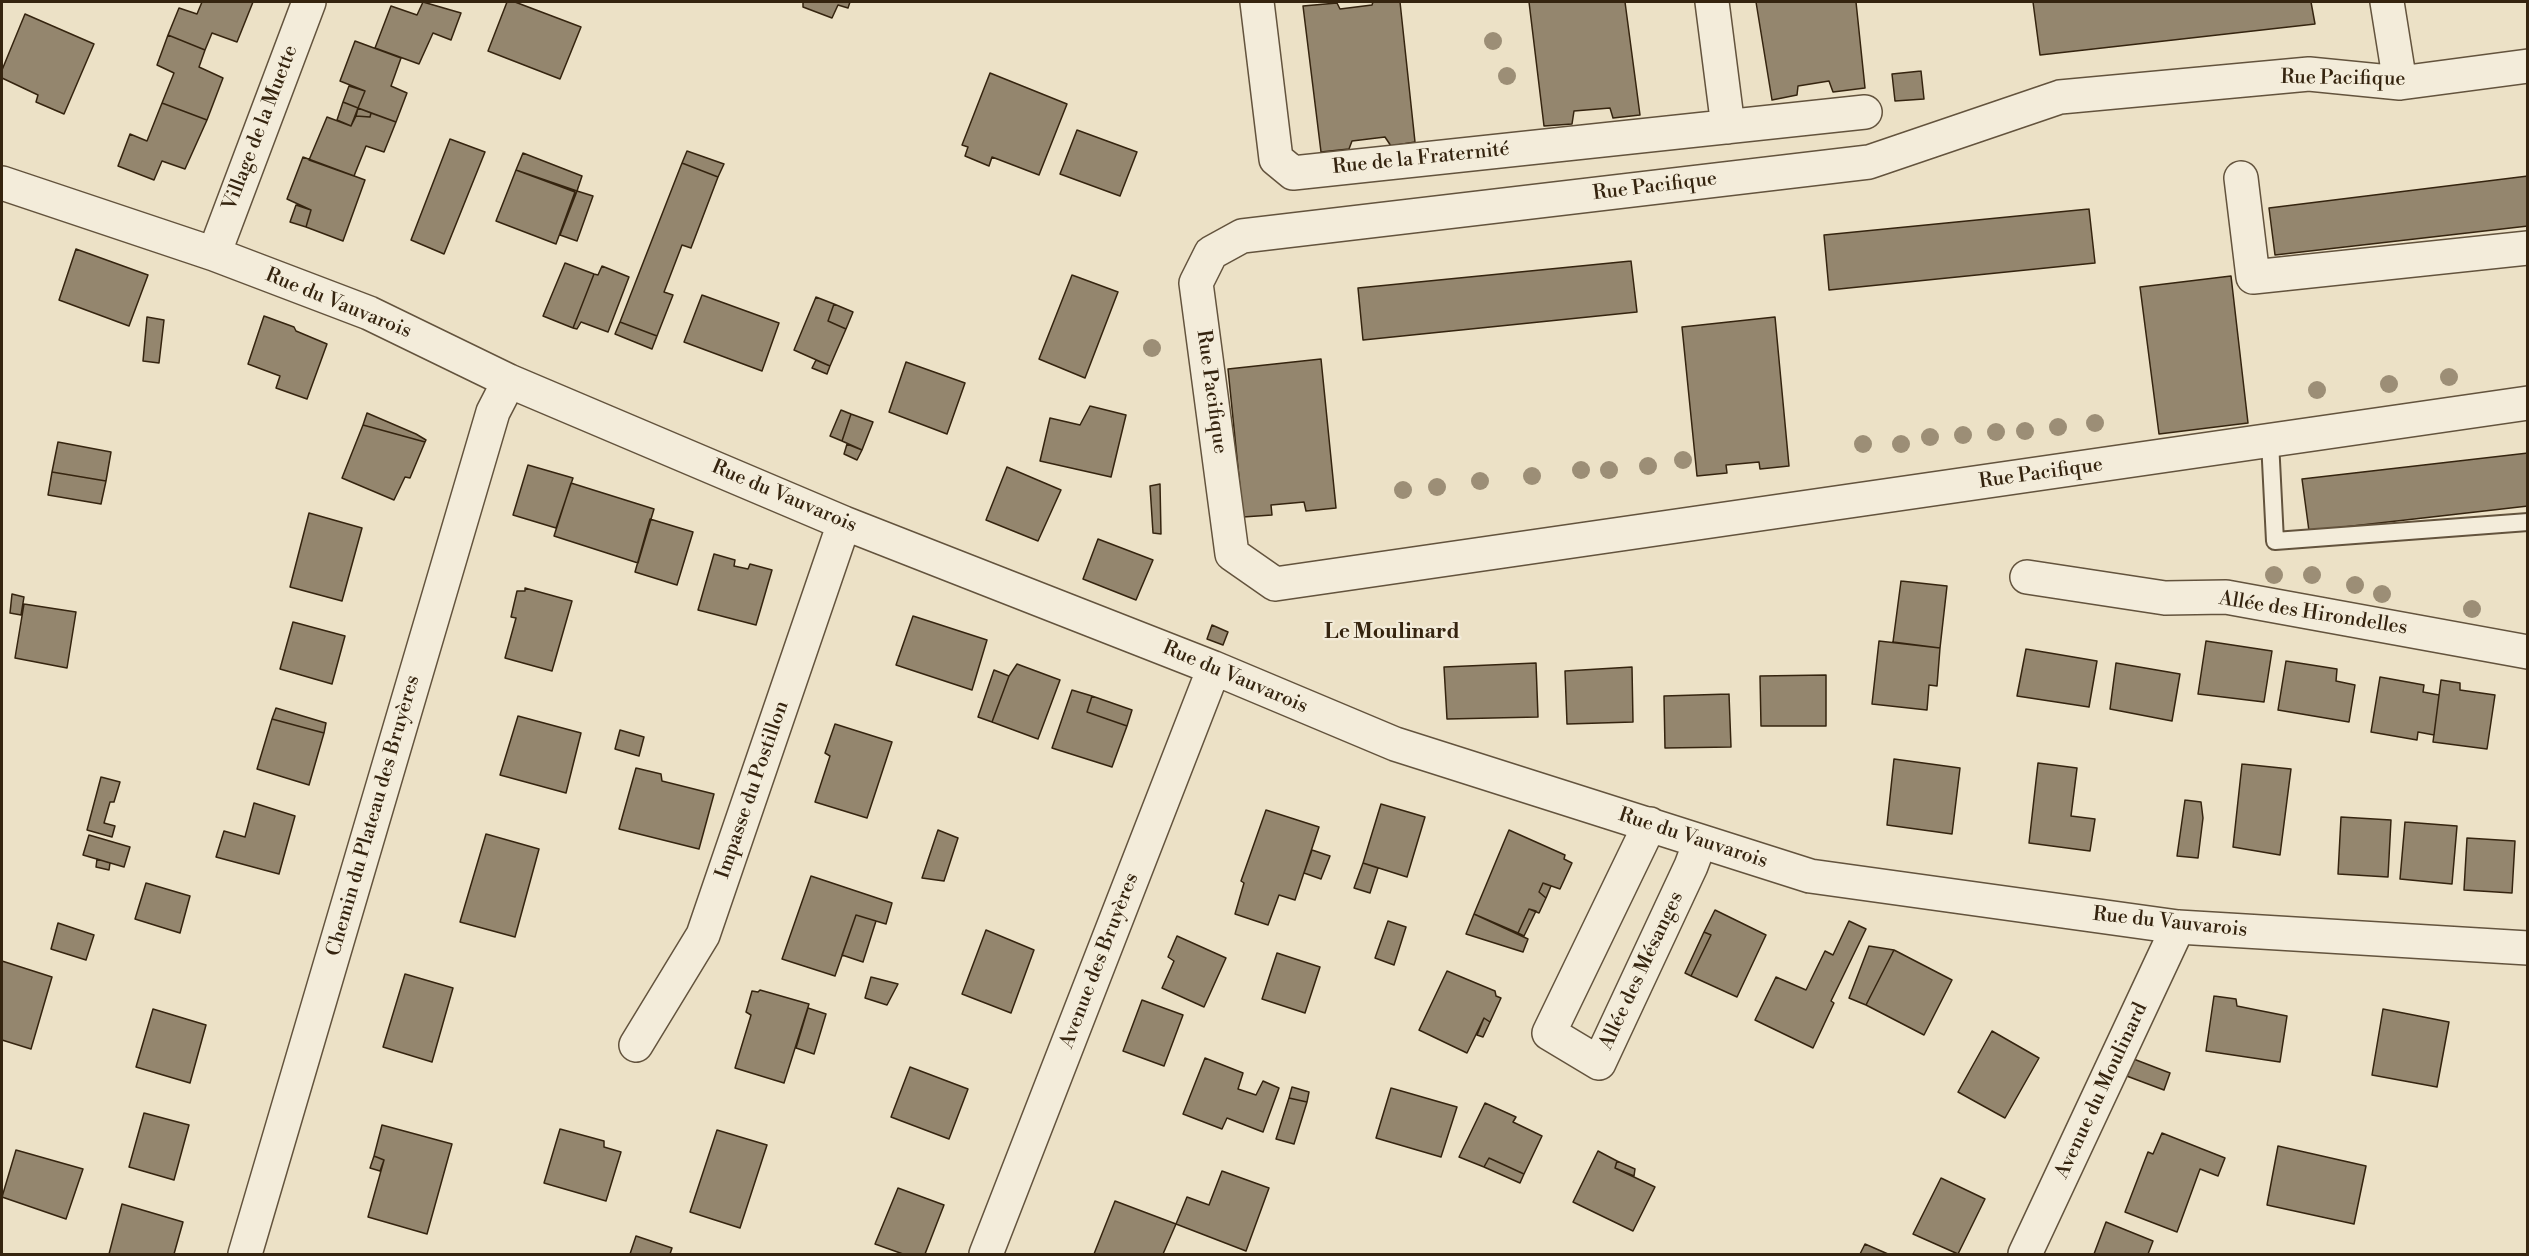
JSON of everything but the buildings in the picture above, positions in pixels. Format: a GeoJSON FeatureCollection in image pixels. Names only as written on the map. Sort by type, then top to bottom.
{"type":"FeatureCollection","features":[{"type":"Feature","properties":{"kind":"street","name":"Village de la Muette"},"geometry":{"type":"LineString","coordinates":[[214,254],[309,2]]}},
{"type":"Feature","properties":{"kind":"street","name":"Rue de la Fraternité"},"geometry":{"type":"LineString","coordinates":[[1257,2],[1276,159],[1293,173],[1865,112]]}},
{"type":"Feature","properties":{"kind":"street"},"geometry":{"type":"LineString","coordinates":[[1712,2],[1728,127]]}},
{"type":"Feature","properties":{"kind":"street"},"geometry":{"type":"LineString","coordinates":[[2387,2],[2400,82]]}},
{"type":"Feature","properties":{"kind":"street","name":"Rue Pacifique"},"geometry":{"type":"LineString","coordinates":[[2528,66],[2400,82],[2309,74],[2060,97],[1869,162],[1242,236],[1211,253],[1196,283],[1232,554],[1275,584],[2528,403]]}},
{"type":"Feature","properties":{"kind":"street"},"geometry":{"type":"LineString","coordinates":[[2241,178],[2253,277],[2528,248]]}},
{"type":"Feature","properties":{"kind":"street","name":"Rue du Vauvarois"},"geometry":{"type":"LineString","coordinates":[[2,183],[214,254],[369,313],[509,381],[844,523],[1215,668],[1395,744],[1810,876],[2178,927],[2528,948]]}},
{"type":"Feature","properties":{"kind":"street","name":"Chemin du Plateau des Bruyères"},"geometry":{"type":"LineString","coordinates":[[245,1254],[489,423],[509,381]]}},
{"type":"Feature","properties":{"kind":"street","name":"Impasse du Postillon"},"geometry":{"type":"LineString","coordinates":[[636,1045],[703,935],[844,523]]}},
{"type":"Feature","properties":{"kind":"street","name":"Allée des Hirondelles"},"geometry":{"type":"LineString","coordinates":[[2027,577],[2165,598],[2226,597],[2528,651]]}},
{"type":"Feature","properties":{"kind":"street","name":"Avenue des Bruyères"},"geometry":{"type":"LineString","coordinates":[[986,1254],[1215,668]]}},
{"type":"Feature","properties":{"kind":"street","name":"Allée des Mésanges"},"geometry":{"type":"LineString","coordinates":[[1650,824],[1549,1033],[1599,1063],[1700,842]]}},
{"type":"Feature","properties":{"kind":"street","name":"Avenue du Moulinard"},"geometry":{"type":"LineString","coordinates":[[2025,1254],[2178,927]]}},
{"type":"Feature","properties":{"kind":"lane"},"geometry":{"type":"LineString","coordinates":[[2270,441],[2275,541],[2528,522]]}},
{"type":"Feature","properties":{"kind":"district","name":"Le Moulinard"},"geometry":{"type":"Point","coordinates":[1392,633]}}]}
